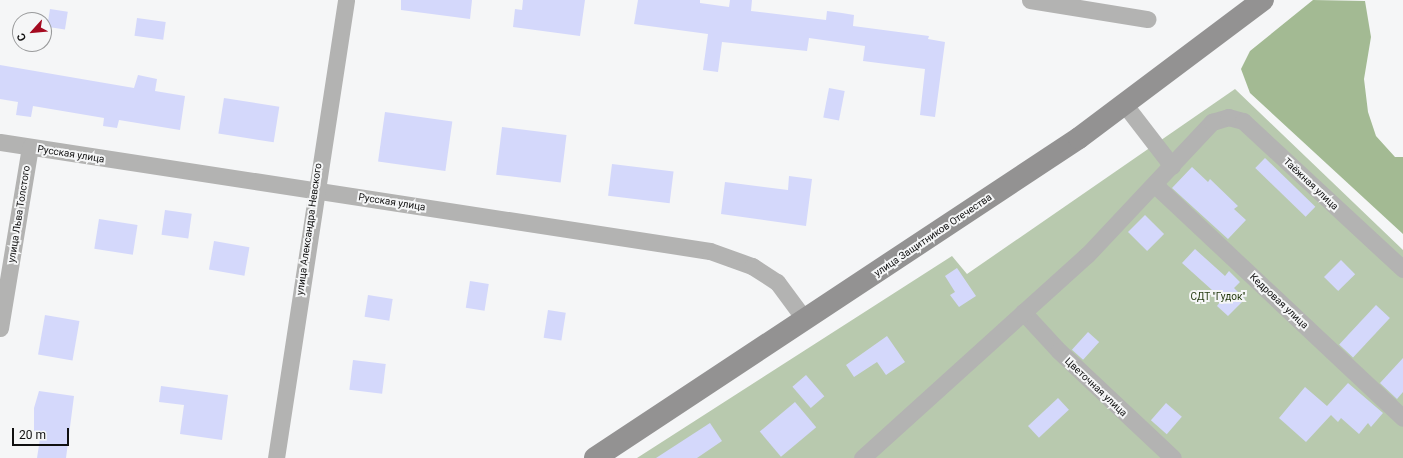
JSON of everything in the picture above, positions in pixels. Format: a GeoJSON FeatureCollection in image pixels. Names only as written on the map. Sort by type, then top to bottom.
{"type":"FeatureCollection","features":[{"type":"Feature","properties":{"kind":"main road","name":"улица Защитников Отечества"},"geometry":{"type":"LineString","coordinates":[[595,458],[805,320],[1125,105],[1263,0]]}},
{"type":"Feature","properties":{"kind":"street","name":"улица Александра Невского"},"geometry":{"type":"LineString","coordinates":[[276,458],[314,191],[346,0]]}},
{"type":"Feature","properties":{"kind":"street"},"geometry":{"type":"LineString","coordinates":[[1030,0],[1147,19]]}},
{"type":"Feature","properties":{"kind":"street"},"geometry":{"type":"LineString","coordinates":[[862,458],[1087,255],[1172,166],[1125,105]]}},
{"type":"Feature","properties":{"kind":"street","name":"Таёжная улица"},"geometry":{"type":"LineString","coordinates":[[1172,166],[1212,122],[1228,117],[1243,121],[1403,269]]}},
{"type":"Feature","properties":{"kind":"street","name":"Русская улица"},"geometry":{"type":"LineString","coordinates":[[0,142],[710,251],[752,266],[777,282],[805,320]]}},
{"type":"Feature","properties":{"kind":"street","name":"улица Льва Толстого"},"geometry":{"type":"LineString","coordinates":[[0,328],[30,147]]}},
{"type":"Feature","properties":{"kind":"street","name":"Кедровая улица"},"geometry":{"type":"LineString","coordinates":[[1155,185],[1403,418]]}},
{"type":"Feature","properties":{"kind":"street","name":"Цветочная улица"},"geometry":{"type":"LineString","coordinates":[[1023,312],[1059,351],[1172,458]]}},
{"type":"Feature","properties":{"kind":"green space"},"geometry":{"type":"Polygon","coordinates":[[[1313,0],[1365,1],[1371,37],[1364,79],[1368,112],[1376,136],[1395,157],[1403,157],[1403,234],[1250,93],[1241,69],[1250,51],[1313,0]]]}},
{"type":"Feature","properties":{"kind":"green space","name":"СДТ \"Гудок\""},"geometry":{"type":"Polygon","coordinates":[[[1235,89],[1403,250],[1403,458],[637,458],[952,256],[967,274],[1235,89]]]}},
{"type":"Feature","properties":{"kind":"building"},"geometry":{"type":"Polygon","coordinates":[[[401,0],[472,0],[470,19],[401,10],[401,0]]]}},
{"type":"Feature","properties":{"kind":"building"},"geometry":{"type":"Polygon","coordinates":[[[523,0],[585,0],[580,36],[513,27],[515,9],[522,10],[523,0]]]}},
{"type":"Feature","properties":{"kind":"building"},"geometry":{"type":"Polygon","coordinates":[[[638,0],[700,0],[700,3],[729,7],[730,0],[752,0],[751,11],[826,20],[827,11],[842,13],[854,15],[853,26],[929,36],[928,39],[945,42],[935,117],[920,115],[925,69],[863,61],[865,46],[809,38],[807,51],[722,42],[718,72],[703,70],[708,34],[634,24],[638,0]]]}},
{"type":"Feature","properties":{"kind":"building"},"geometry":{"type":"Polygon","coordinates":[[[50,9],[68,12],[65,30],[52,28],[52,12],[50,12],[50,9]]]}},
{"type":"Feature","properties":{"kind":"building"},"geometry":{"type":"Polygon","coordinates":[[[137,18],[166,22],[163,40],[134,36],[137,18]]]}},
{"type":"Feature","properties":{"kind":"building"},"geometry":{"type":"Polygon","coordinates":[[[0,65],[134,88],[138,75],[157,79],[155,91],[185,96],[180,130],[119,120],[117,128],[103,126],[104,118],[33,106],[31,117],[16,115],[18,102],[0,99],[0,65]]]}},
{"type":"Feature","properties":{"kind":"building"},"geometry":{"type":"Polygon","coordinates":[[[829,88],[845,91],[839,121],[823,117],[829,88]]]}},
{"type":"Feature","properties":{"kind":"building"},"geometry":{"type":"Polygon","coordinates":[[[224,98],[279,107],[274,142],[218,134],[224,98]]]}},
{"type":"Feature","properties":{"kind":"building"},"geometry":{"type":"Polygon","coordinates":[[[385,112],[452,121],[445,171],[378,162],[385,112]]]}},
{"type":"Feature","properties":{"kind":"building"},"geometry":{"type":"Polygon","coordinates":[[[502,127],[567,135],[561,183],[496,175],[502,127]]]}},
{"type":"Feature","properties":{"kind":"building"},"geometry":{"type":"Polygon","coordinates":[[[1265,158],[1315,207],[1306,217],[1255,168],[1265,158]]]}},
{"type":"Feature","properties":{"kind":"building"},"geometry":{"type":"Polygon","coordinates":[[[612,164],[674,172],[670,203],[608,196],[612,164]]]}},
{"type":"Feature","properties":{"kind":"building"},"geometry":{"type":"Polygon","coordinates":[[[1192,167],[1208,182],[1210,179],[1238,206],[1234,209],[1246,220],[1228,239],[1172,188],[1192,167]]]}},
{"type":"Feature","properties":{"kind":"building"},"geometry":{"type":"Polygon","coordinates":[[[789,176],[812,179],[806,226],[721,214],[725,182],[788,190],[789,176]]]}},
{"type":"Feature","properties":{"kind":"building"},"geometry":{"type":"Polygon","coordinates":[[[165,210],[192,214],[188,239],[162,235],[165,210]]]}},
{"type":"Feature","properties":{"kind":"building"},"geometry":{"type":"Polygon","coordinates":[[[1145,215],[1164,234],[1147,251],[1128,232],[1145,215]]]}},
{"type":"Feature","properties":{"kind":"building"},"geometry":{"type":"Polygon","coordinates":[[[99,219],[138,225],[133,255],[94,249],[99,219]]]}},
{"type":"Feature","properties":{"kind":"building"},"geometry":{"type":"Polygon","coordinates":[[[214,241],[249,247],[244,276],[209,270],[214,241]]]}},
{"type":"Feature","properties":{"kind":"building"},"geometry":{"type":"Polygon","coordinates":[[[1195,249],[1225,276],[1229,271],[1240,282],[1234,288],[1245,299],[1228,316],[1217,306],[1220,302],[1210,292],[1212,290],[1182,263],[1195,249]]]}},
{"type":"Feature","properties":{"kind":"building"},"geometry":{"type":"Polygon","coordinates":[[[1341,260],[1355,274],[1338,291],[1324,277],[1341,260]]]}},
{"type":"Feature","properties":{"kind":"building"},"geometry":{"type":"Polygon","coordinates":[[[957,268],[976,296],[959,307],[950,295],[955,292],[945,276],[957,268]]]}},
{"type":"Feature","properties":{"kind":"building"},"geometry":{"type":"Polygon","coordinates":[[[470,281],[489,284],[485,311],[466,308],[470,281]]]}},
{"type":"Feature","properties":{"kind":"building"},"geometry":{"type":"Polygon","coordinates":[[[368,295],[393,299],[389,321],[365,317],[368,295]]]}},
{"type":"Feature","properties":{"kind":"building"},"geometry":{"type":"Polygon","coordinates":[[[1376,305],[1390,318],[1353,357],[1339,344],[1376,305]]]}},
{"type":"Feature","properties":{"kind":"building"},"geometry":{"type":"Polygon","coordinates":[[[548,310],[566,313],[561,340],[544,338],[548,310]]]}},
{"type":"Feature","properties":{"kind":"building"},"geometry":{"type":"Polygon","coordinates":[[[45,315],[79,321],[73,360],[38,354],[45,315]]]}},
{"type":"Feature","properties":{"kind":"building"},"geometry":{"type":"Polygon","coordinates":[[[1088,332],[1099,342],[1083,360],[1072,350],[1088,332]]]}},
{"type":"Feature","properties":{"kind":"building"},"geometry":{"type":"Polygon","coordinates":[[[887,336],[905,362],[886,375],[877,362],[854,377],[846,365],[887,336]]]}},
{"type":"Feature","properties":{"kind":"building"},"geometry":{"type":"Polygon","coordinates":[[[1403,358],[1403,392],[1397,399],[1380,383],[1403,358]]]}},
{"type":"Feature","properties":{"kind":"building"},"geometry":{"type":"Polygon","coordinates":[[[353,360],[386,364],[382,394],[349,390],[353,360]]]}},
{"type":"Feature","properties":{"kind":"building"},"geometry":{"type":"Polygon","coordinates":[[[806,375],[824,396],[811,408],[792,387],[806,375]]]}},
{"type":"Feature","properties":{"kind":"building"},"geometry":{"type":"Polygon","coordinates":[[[1348,383],[1383,413],[1371,427],[1368,423],[1359,434],[1341,418],[1338,422],[1331,415],[1306,442],[1279,418],[1305,387],[1327,406],[1348,383]]]}},
{"type":"Feature","properties":{"kind":"building"},"geometry":{"type":"Polygon","coordinates":[[[161,386],[228,395],[222,440],[180,434],[184,405],[159,402],[161,386]]]}},
{"type":"Feature","properties":{"kind":"building"},"geometry":{"type":"Polygon","coordinates":[[[39,391],[74,396],[66,458],[37,458],[41,432],[34,431],[34,408],[39,391]]]}},
{"type":"Feature","properties":{"kind":"building"},"geometry":{"type":"Polygon","coordinates":[[[1058,398],[1069,410],[1039,438],[1028,426],[1058,398]]]}},
{"type":"Feature","properties":{"kind":"building"},"geometry":{"type":"Polygon","coordinates":[[[795,402],[816,427],[781,457],[760,432],[795,402]]]}},
{"type":"Feature","properties":{"kind":"building"},"geometry":{"type":"Polygon","coordinates":[[[1166,403],[1182,417],[1167,434],[1151,420],[1166,403]]]}},
{"type":"Feature","properties":{"kind":"building"},"geometry":{"type":"Polygon","coordinates":[[[710,423],[722,441],[697,458],[656,458],[710,423]]]}}]}
